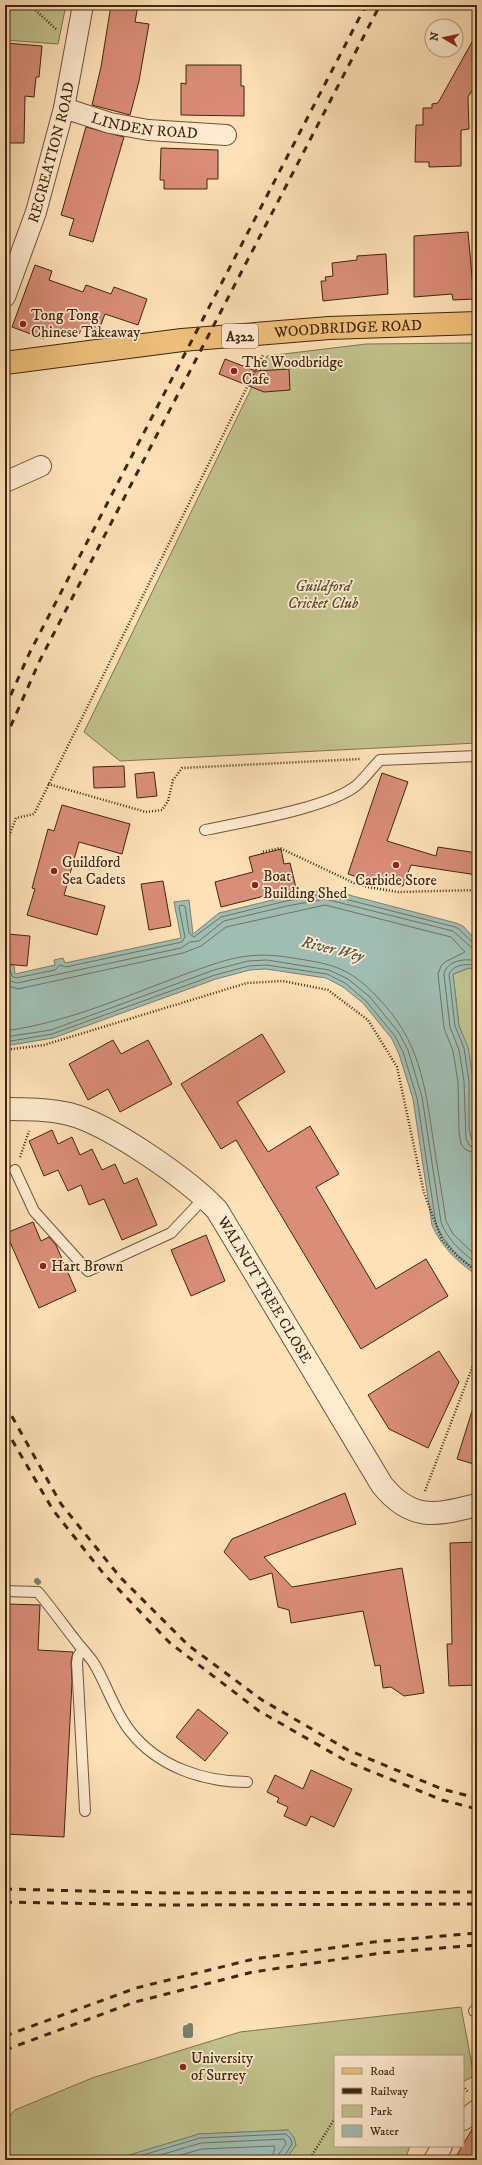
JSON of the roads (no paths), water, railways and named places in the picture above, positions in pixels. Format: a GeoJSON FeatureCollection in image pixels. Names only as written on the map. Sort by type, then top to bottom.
{"type":"FeatureCollection","features":[{"type":"Feature","properties":{"kind":"main road","name":"WOODBRIDGE ROAD"},"geometry":{"type":"LineString","coordinates":[[5,363],[182,340],[329,328],[477,323]]}},
{"type":"Feature","properties":{"kind":"street","name":"RECREATION ROAD"},"geometry":{"type":"LineString","coordinates":[[5,297],[36,212],[64,108],[83,5]]}},
{"type":"Feature","properties":{"kind":"street","name":"LINDEN ROAD"},"geometry":{"type":"LineString","coordinates":[[64,108],[110,123],[148,130],[226,135]]}},
{"type":"Feature","properties":{"kind":"street"},"geometry":{"type":"LineString","coordinates":[[5,482],[41,466]]}},
{"type":"Feature","properties":{"kind":"street","name":"WALNUT TREE CLOSE"},"geometry":{"type":"LineString","coordinates":[[5,1109],[37,1110],[70,1114],[103,1128],[139,1149],[205,1197],[217,1210],[382,1485],[393,1499],[407,1508],[427,1512],[477,1505]]}},
{"type":"Feature","properties":{"kind":"street"},"geometry":{"type":"LineString","coordinates":[[464,2119],[477,2110]]}},
{"type":"Feature","properties":{"kind":"street"},"geometry":{"type":"LineString","coordinates":[[434,2160],[441,2147]]}},
{"type":"Feature","properties":{"kind":"lane"},"geometry":{"type":"LineString","coordinates":[[205,830],[310,806],[339,795],[357,786],[380,760],[477,756]]}},
{"type":"Feature","properties":{"kind":"lane"},"geometry":{"type":"LineString","coordinates":[[15,1170],[34,1211],[88,1270],[171,1233],[205,1197]]}},
{"type":"Feature","properties":{"kind":"lane"},"geometry":{"type":"LineString","coordinates":[[5,1591],[38,1592],[95,1665],[127,1726],[146,1747],[175,1767],[199,1776],[223,1782],[247,1782]]}},
{"type":"Feature","properties":{"kind":"lane"},"geometry":{"type":"LineString","coordinates":[[83,1650],[78,1656],[77,1663],[84,1812]]}},
{"type":"Feature","properties":{"kind":"water","name":"River Wey"},"geometry":{"type":"Polygon","coordinates":[[[326,889],[456,923],[463,926],[477,941],[477,970],[469,968],[453,974],[459,1026],[468,1047],[473,1080],[473,1129],[477,1147],[477,1275],[450,1253],[440,1240],[432,1225],[413,1099],[399,1054],[392,1039],[363,1003],[343,987],[326,978],[266,969],[250,970],[216,979],[53,1038],[5,1046],[5,977],[7,965],[14,966],[15,974],[55,965],[54,960],[63,958],[65,963],[181,938],[174,902],[189,900],[193,934],[219,913],[326,889]]]}},
{"type":"Feature","properties":{"kind":"water"},"geometry":{"type":"Polygon","coordinates":[[[288,2130],[294,2137],[296,2145],[285,2160],[113,2160],[199,2134],[288,2130]]]}},
{"type":"Feature","properties":{"kind":"waterway"},"geometry":{"type":"LineString","coordinates":[[186,2028],[186,2035],[190,2035],[190,2026]]}},
{"type":"Feature","properties":{"kind":"railway"},"geometry":{"type":"LineString","coordinates":[[5,708],[29,654],[366,5]]}},
{"type":"Feature","properties":{"kind":"railway"},"geometry":{"type":"LineString","coordinates":[[5,739],[40,660],[380,5]]}},
{"type":"Feature","properties":{"kind":"railway"},"geometry":{"type":"LineString","coordinates":[[5,1404],[61,1504],[120,1577],[188,1645],[262,1700],[348,1750],[442,1789],[477,1798]]}},
{"type":"Feature","properties":{"kind":"railway"},"geometry":{"type":"LineString","coordinates":[[5,1428],[53,1510],[103,1573],[170,1643],[259,1711],[348,1762],[442,1800],[477,1809]]}},
{"type":"Feature","properties":{"kind":"railway"},"geometry":{"type":"LineString","coordinates":[[5,1889],[167,1893],[477,1892]]}},
{"type":"Feature","properties":{"kind":"railway"},"geometry":{"type":"LineString","coordinates":[[5,1902],[163,1905],[477,1904]]}},
{"type":"Feature","properties":{"kind":"railway"},"geometry":{"type":"LineString","coordinates":[[5,2036],[136,1988],[254,1959],[373,1942],[477,1933]]}},
{"type":"Feature","properties":{"kind":"railway"},"geometry":{"type":"LineString","coordinates":[[5,2050],[135,2002],[253,1972],[381,1953],[477,1945]]}},
{"type":"Feature","properties":{"kind":"place","name":"Tong Tong Chinese Takeaway"},"geometry":{"type":"Point","coordinates":[23,324]}},
{"type":"Feature","properties":{"kind":"place","name":"The Woodbridge Cafe"},"geometry":{"type":"Point","coordinates":[234,371]}},
{"type":"Feature","properties":{"kind":"place","name":"Carbide Store"},"geometry":{"type":"Point","coordinates":[396,865]}},
{"type":"Feature","properties":{"kind":"place","name":"Guildford Sea Cadets"},"geometry":{"type":"Point","coordinates":[54,871]}},
{"type":"Feature","properties":{"kind":"place","name":"Boat Building Shed"},"geometry":{"type":"Point","coordinates":[255,885]}},
{"type":"Feature","properties":{"kind":"place","name":"Hart Brown"},"geometry":{"type":"Point","coordinates":[43,1266]}},
{"type":"Feature","properties":{"kind":"place","name":"University of Surrey"},"geometry":{"type":"Point","coordinates":[183,2067]}},
{"type":"Feature","properties":{"kind":"park label","name":"Guildford Cricket Club"},"geometry":{"type":"Point","coordinates":[323,594]}}]}
